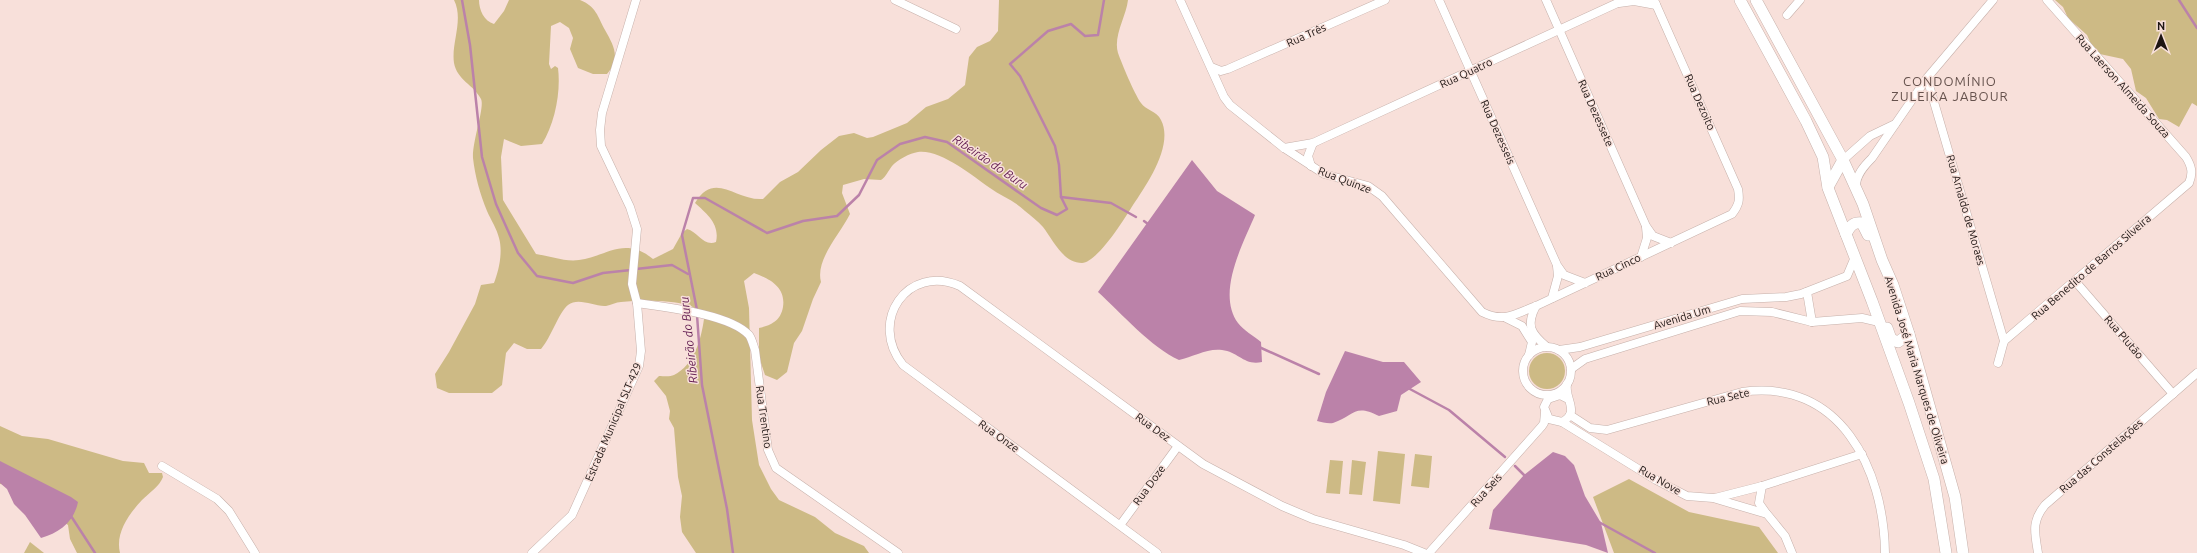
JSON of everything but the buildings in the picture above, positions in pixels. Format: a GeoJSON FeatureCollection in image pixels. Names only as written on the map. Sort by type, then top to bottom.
{"type":"FeatureCollection","features":[{"type":"Feature","properties":{"kind":"main road","name":"Avenida José Maria Marques de Oliveira"},"geometry":{"type":"LineString","coordinates":[[1740,0],[1806,121],[1823,157],[1828,188],[1909,403],[1934,479],[1946,553]]}},
{"type":"Feature","properties":{"kind":"main road","name":"Avenida José Maria Marques de Oliveira"},"geometry":{"type":"LineString","coordinates":[[1756,0],[1856,186],[1882,260],[1893,285],[1909,334],[1955,497],[1963,553]]}},
{"type":"Feature","properties":{"kind":"main road"},"geometry":{"type":"LineString","coordinates":[[1828,188],[1834,173],[1843,160]]}},
{"type":"Feature","properties":{"kind":"main road"},"geometry":{"type":"LineString","coordinates":[[1846,234],[1853,224],[1862,223],[1873,248],[1882,260]]}},
{"type":"Feature","properties":{"kind":"main road"},"geometry":{"type":"LineString","coordinates":[[1860,270],[1868,278],[1891,338],[1898,342],[1909,334]]}},
{"type":"Feature","properties":{"kind":"street","name":"Estrada Municipal SLT-429"},"geometry":{"type":"LineString","coordinates":[[532,553],[572,515],[639,366],[641,351],[637,303],[632,284],[637,243],[637,229],[630,207],[601,146],[600,130],[602,113],[636,0]]}},
{"type":"Feature","properties":{"kind":"street"},"geometry":{"type":"LineString","coordinates":[[895,0],[956,28]]}},
{"type":"Feature","properties":{"kind":"street","name":"Rua Quinze"},"geometry":{"type":"LineString","coordinates":[[1180,0],[1220,87],[1230,105],[1284,148],[1324,174],[1368,186],[1382,196],[1482,312],[1493,318]]}},
{"type":"Feature","properties":{"kind":"street","name":"Rua Três"},"geometry":{"type":"LineString","coordinates":[[1228,69],[1384,0]]}},
{"type":"Feature","properties":{"kind":"street","name":"Rua Dezesseis"},"geometry":{"type":"LineString","coordinates":[[1439,0],[1557,265],[1564,275],[1585,283]]}},
{"type":"Feature","properties":{"kind":"street","name":"Rua Dezessete"},"geometry":{"type":"LineString","coordinates":[[1546,0],[1646,226],[1653,236],[1671,243]]}},
{"type":"Feature","properties":{"kind":"street"},"geometry":{"type":"LineString","coordinates":[[1787,15],[1800,0]]}},
{"type":"Feature","properties":{"kind":"street"},"geometry":{"type":"LineString","coordinates":[[1856,186],[1858,176],[1864,166],[1927,78],[1993,0]]}},
{"type":"Feature","properties":{"kind":"street","name":"Rua Laerson Almeida Souza"},"geometry":{"type":"LineString","coordinates":[[2047,0],[2186,157],[2191,165],[2192,175]]}},
{"type":"Feature","properties":{"kind":"street","name":"Rua Quatro"},"geometry":{"type":"LineString","coordinates":[[1284,148],[1313,143],[1621,1],[1655,3]]}},
{"type":"Feature","properties":{"kind":"street","name":"Rua Dezoito"},"geometry":{"type":"LineString","coordinates":[[1655,3],[1738,189],[1740,199],[1738,206]]}},
{"type":"Feature","properties":{"kind":"street"},"geometry":{"type":"LineString","coordinates":[[1211,67],[1221,70],[1228,69]]}},
{"type":"Feature","properties":{"kind":"street"},"geometry":{"type":"LineString","coordinates":[[1220,87],[1224,74],[1228,69]]}},
{"type":"Feature","properties":{"kind":"street","name":"Rua Arnaldo de Moraes"},"geometry":{"type":"LineString","coordinates":[[1927,78],[2004,341]]}},
{"type":"Feature","properties":{"kind":"street"},"geometry":{"type":"LineString","coordinates":[[1843,160],[1870,136],[1896,123]]}},
{"type":"Feature","properties":{"kind":"street"},"geometry":{"type":"LineString","coordinates":[[1311,166],[1308,156],[1313,143]]}},
{"type":"Feature","properties":{"kind":"street","name":"Rua Benedito de Barros Silveira"},"geometry":{"type":"LineString","coordinates":[[2004,341],[2189,184],[2192,175]]}},
{"type":"Feature","properties":{"kind":"street","name":"Rua Cinco"},"geometry":{"type":"LineString","coordinates":[[1493,318],[1506,318],[1536,306],[1732,214],[1738,206]]}},
{"type":"Feature","properties":{"kind":"street","name":"Rua Dezessete"},"geometry":{"type":"LineString","coordinates":[[1641,257],[1647,238],[1646,226]]}},
{"type":"Feature","properties":{"kind":"street","name":"Avenida Um"},"geometry":{"type":"LineString","coordinates":[[1559,350],[1580,347],[1742,299],[1786,297],[1807,292],[1847,276],[1855,258]]}},
{"type":"Feature","properties":{"kind":"street","name":"Rua Dezesseis"},"geometry":{"type":"LineString","coordinates":[[1552,298],[1558,276],[1557,265]]}},
{"type":"Feature","properties":{"kind":"street","name":"Rua Dez"},"geometry":{"type":"LineString","coordinates":[[902,295],[912,288],[927,282],[941,280],[960,286],[1203,464],[1282,506],[1313,520],[1404,545],[1424,553]]}},
{"type":"Feature","properties":{"kind":"street","name":"Rua Plutão"},"geometry":{"type":"LineString","coordinates":[[2075,281],[2173,394]]}},
{"type":"Feature","properties":{"kind":"street"},"geometry":{"type":"LineString","coordinates":[[1807,292],[1812,322]]}},
{"type":"Feature","properties":{"kind":"street","name":"Rua Onze"},"geometry":{"type":"LineString","coordinates":[[902,295],[890,317],[889,335],[892,351],[902,365],[1120,524],[1124,529],[1157,553]]}},
{"type":"Feature","properties":{"kind":"street","name":"Rua Trentino"},"geometry":{"type":"LineString","coordinates":[[637,303],[692,310],[739,327],[750,336],[755,350],[768,450],[776,468],[895,552]]}},
{"type":"Feature","properties":{"kind":"street"},"geometry":{"type":"LineString","coordinates":[[1536,306],[1530,317],[1530,325],[1537,339],[1546,347]]}},
{"type":"Feature","properties":{"kind":"street","name":"Avenida Um"},"geometry":{"type":"LineString","coordinates":[[1571,369],[1585,359],[1740,311],[1772,312],[1812,322],[1862,318],[1879,322]]}},
{"type":"Feature","properties":{"kind":"street"},"geometry":{"type":"LineString","coordinates":[[1506,318],[1522,326],[1532,342],[1523,370],[1524,378],[1528,385],[1542,398],[1544,409],[1544,423],[1542,426]]}},
{"type":"Feature","properties":{"kind":"street"},"geometry":{"type":"LineString","coordinates":[[1998,363],[2004,341]]}},
{"type":"Feature","properties":{"kind":"street"},"geometry":{"type":"LineString","coordinates":[[1529,355],[1535,350],[1546,347],[1559,350],[1565,355],[1571,369],[1567,384],[1568,399],[1572,407],[1570,415],[1560,422],[1542,426]]}},
{"type":"Feature","properties":{"kind":"street","name":"Rua das Constelações"},"geometry":{"type":"LineString","coordinates":[[2038,553],[2034,522],[2038,513],[2045,505],[2197,373]]}},
{"type":"Feature","properties":{"kind":"street"},"geometry":{"type":"LineString","coordinates":[[1536,392],[1548,394],[1555,393],[1567,384]]}},
{"type":"Feature","properties":{"kind":"street","name":"Rua Sete"},"geometry":{"type":"LineString","coordinates":[[1570,415],[1590,428],[1607,430],[1735,394],[1762,390],[1802,398],[1828,413],[1847,430],[1862,454],[1879,504],[1884,526],[1885,553]]}},
{"type":"Feature","properties":{"kind":"street"},"geometry":{"type":"LineString","coordinates":[[1560,422],[1549,419],[1544,409],[1548,399],[1552,396],[1560,395],[1568,399]]}},
{"type":"Feature","properties":{"kind":"street","name":"Rua Nove"},"geometry":{"type":"LineString","coordinates":[[1560,422],[1656,480],[1686,496],[1713,498],[1767,514]]}},
{"type":"Feature","properties":{"kind":"street","name":"Rua Seis"},"geometry":{"type":"LineString","coordinates":[[1429,553],[1542,426]]}},
{"type":"Feature","properties":{"kind":"street","name":"Rua Doze"},"geometry":{"type":"LineString","coordinates":[[1120,524],[1178,446]]}},
{"type":"Feature","properties":{"kind":"street"},"geometry":{"type":"LineString","coordinates":[[1713,498],[1762,486],[1862,454]]}},
{"type":"Feature","properties":{"kind":"street"},"geometry":{"type":"LineString","coordinates":[[162,466],[218,499],[229,511],[255,553]]}},
{"type":"Feature","properties":{"kind":"street"},"geometry":{"type":"LineString","coordinates":[[1762,486],[1759,503],[1785,536],[1792,553]]}},
{"type":"Feature","properties":{"kind":"shaded area"},"geometry":{"type":"Polygon","coordinates":[[[454,0],[479,0],[483,15],[490,23],[494,24],[504,11],[509,0],[580,0],[590,5],[596,12],[615,52],[614,63],[607,74],[593,74],[578,68],[570,49],[573,38],[569,28],[560,22],[551,26],[549,64],[551,69],[555,66],[558,68],[559,87],[554,117],[547,136],[542,144],[521,146],[504,139],[501,157],[503,200],[536,254],[568,260],[579,260],[624,248],[643,252],[653,259],[673,249],[682,233],[687,229],[704,241],[712,243],[716,242],[716,230],[712,220],[695,203],[703,193],[710,189],[718,188],[726,189],[743,196],[763,199],[780,182],[798,172],[821,150],[839,136],[854,133],[867,138],[873,137],[907,123],[926,107],[948,99],[965,85],[969,57],[977,47],[990,41],[998,31],[999,0],[1128,0],[1118,33],[1118,53],[1141,103],[1157,115],[1161,120],[1164,130],[1162,152],[1145,186],[1124,219],[1103,248],[1088,261],[1082,263],[1075,262],[1064,255],[1041,225],[1017,204],[994,191],[956,164],[927,152],[918,152],[900,159],[881,180],[864,179],[843,185],[842,193],[850,214],[825,256],[820,274],[821,282],[813,299],[802,331],[794,343],[787,372],[777,380],[765,375],[759,357],[759,328],[771,324],[779,318],[783,307],[782,294],[776,285],[771,281],[754,273],[744,281],[749,308],[752,420],[759,465],[771,489],[779,500],[815,517],[835,533],[864,546],[869,553],[696,553],[682,532],[680,517],[682,496],[678,477],[674,428],[669,419],[670,411],[666,396],[654,381],[659,376],[674,375],[681,371],[687,365],[695,351],[701,335],[704,319],[694,307],[680,303],[655,301],[619,302],[606,306],[582,302],[572,303],[568,305],[561,313],[541,349],[527,349],[514,343],[506,353],[502,385],[492,393],[449,393],[437,388],[435,374],[449,352],[475,304],[481,285],[494,283],[499,267],[500,255],[498,235],[482,198],[476,178],[473,158],[474,143],[482,103],[478,94],[458,74],[454,63],[454,48],[458,15],[454,0]]]}},
{"type":"Feature","properties":{"kind":"shaded area"},"geometry":{"type":"Polygon","coordinates":[[[2055,0],[2197,0],[2197,106],[2192,103],[2179,127],[2167,120],[2159,119],[2146,98],[2136,91],[2131,69],[2123,59],[2095,53],[2087,35],[2068,18],[2063,7],[2055,0]]]}},
{"type":"Feature","properties":{"kind":"shaded area"},"geometry":{"type":"Polygon","coordinates":[[[1192,160],[1217,191],[1255,215],[1234,269],[1230,298],[1232,311],[1240,326],[1261,342],[1262,362],[1251,362],[1233,353],[1222,350],[1205,351],[1179,360],[1148,339],[1098,292],[1192,160]]]}},
{"type":"Feature","properties":{"kind":"shaded area"},"geometry":{"type":"Polygon","coordinates":[[[1345,351],[1383,362],[1404,362],[1421,382],[1401,395],[1397,411],[1379,416],[1371,412],[1359,411],[1333,423],[1317,421],[1326,392],[1345,351]]]}},
{"type":"Feature","properties":{"kind":"shaded area"},"geometry":{"type":"Polygon","coordinates":[[[1547,353],[1560,358],[1565,371],[1560,384],[1547,389],[1534,384],[1529,371],[1534,358],[1547,353]]]}},
{"type":"Feature","properties":{"kind":"shaded area"},"geometry":{"type":"Polygon","coordinates":[[[0,426],[22,436],[48,439],[123,461],[144,463],[149,473],[162,473],[163,477],[159,484],[137,505],[124,524],[120,538],[120,553],[77,553],[70,539],[68,525],[18,486],[0,484],[0,426]]]}},
{"type":"Feature","properties":{"kind":"shaded area"},"geometry":{"type":"Polygon","coordinates":[[[1378,451],[1405,454],[1400,504],[1373,501],[1378,451]]]}},
{"type":"Feature","properties":{"kind":"shaded area"},"geometry":{"type":"Polygon","coordinates":[[[1553,452],[1565,456],[1574,465],[1585,496],[1601,523],[1608,553],[1586,545],[1489,529],[1493,510],[1524,475],[1553,452]]]}},
{"type":"Feature","properties":{"kind":"shaded area"},"geometry":{"type":"Polygon","coordinates":[[[1415,454],[1432,456],[1429,488],[1411,486],[1415,454]]]}},
{"type":"Feature","properties":{"kind":"shaded area"},"geometry":{"type":"Polygon","coordinates":[[[1330,460],[1343,461],[1340,494],[1326,493],[1330,460]]]}},
{"type":"Feature","properties":{"kind":"shaded area"},"geometry":{"type":"Polygon","coordinates":[[[1352,460],[1366,462],[1362,495],[1349,494],[1352,460]]]}},
{"type":"Feature","properties":{"kind":"shaded area"},"geometry":{"type":"Polygon","coordinates":[[[0,461],[78,502],[73,515],[65,526],[48,536],[41,538],[25,515],[14,504],[7,489],[0,483],[0,461]]]}},
{"type":"Feature","properties":{"kind":"shaded area"},"geometry":{"type":"Polygon","coordinates":[[[1629,479],[1689,512],[1759,527],[1778,553],[1614,553],[1593,497],[1629,479]]]}},
{"type":"Feature","properties":{"kind":"shaded area"},"geometry":{"type":"Polygon","coordinates":[[[30,542],[44,553],[24,553],[30,542]]]}},
{"type":"Feature","properties":{"kind":"waterway"},"geometry":{"type":"LineString","coordinates":[[462,0],[470,45],[482,157],[496,204],[518,253],[537,276],[573,283],[603,273],[631,270]]}},
{"type":"Feature","properties":{"kind":"waterway","name":"Ribeirão do Buru"},"geometry":{"type":"LineString","coordinates":[[697,310],[682,235],[693,198],[705,198],[767,233],[803,221],[837,216],[859,195],[877,160],[900,144],[925,137],[947,142],[1041,208],[1057,215],[1067,209],[1061,197],[1059,165],[1055,146],[1020,76],[1010,64],[1048,31],[1071,24],[1085,36],[1098,35],[1104,0]]}},
{"type":"Feature","properties":{"kind":"waterway"},"geometry":{"type":"LineString","coordinates":[[2179,0],[2197,28]]}},
{"type":"Feature","properties":{"kind":"waterway"},"geometry":{"type":"LineString","coordinates":[[1061,197],[1111,203],[1136,217]]}},
{"type":"Feature","properties":{"kind":"waterway"},"geometry":{"type":"LineString","coordinates":[[1144,221],[1148,224]]}},
{"type":"Feature","properties":{"kind":"waterway"},"geometry":{"type":"LineString","coordinates":[[636,269],[672,265],[688,274]]}},
{"type":"Feature","properties":{"kind":"waterway","name":"Ribeirão do Buru"},"geometry":{"type":"LineString","coordinates":[[697,315],[702,385],[727,509],[733,553]]}},
{"type":"Feature","properties":{"kind":"waterway"},"geometry":{"type":"LineString","coordinates":[[1259,347],[1319,374]]}},
{"type":"Feature","properties":{"kind":"waterway"},"geometry":{"type":"LineString","coordinates":[[1408,388],[1449,410],[1505,457]]}},
{"type":"Feature","properties":{"kind":"waterway"},"geometry":{"type":"LineString","coordinates":[[1515,466],[1525,476]]}},
{"type":"Feature","properties":{"kind":"waterway"},"geometry":{"type":"LineString","coordinates":[[71,516],[95,553]]}},
{"type":"Feature","properties":{"kind":"waterway"},"geometry":{"type":"LineString","coordinates":[[1597,521],[1655,553]]}},
{"type":"Feature","properties":{"kind":"district","name":"CONDOMÍNIO ZULEIKA JABOUR"},"geometry":{"type":"Point","coordinates":[1950,88]}}]}
